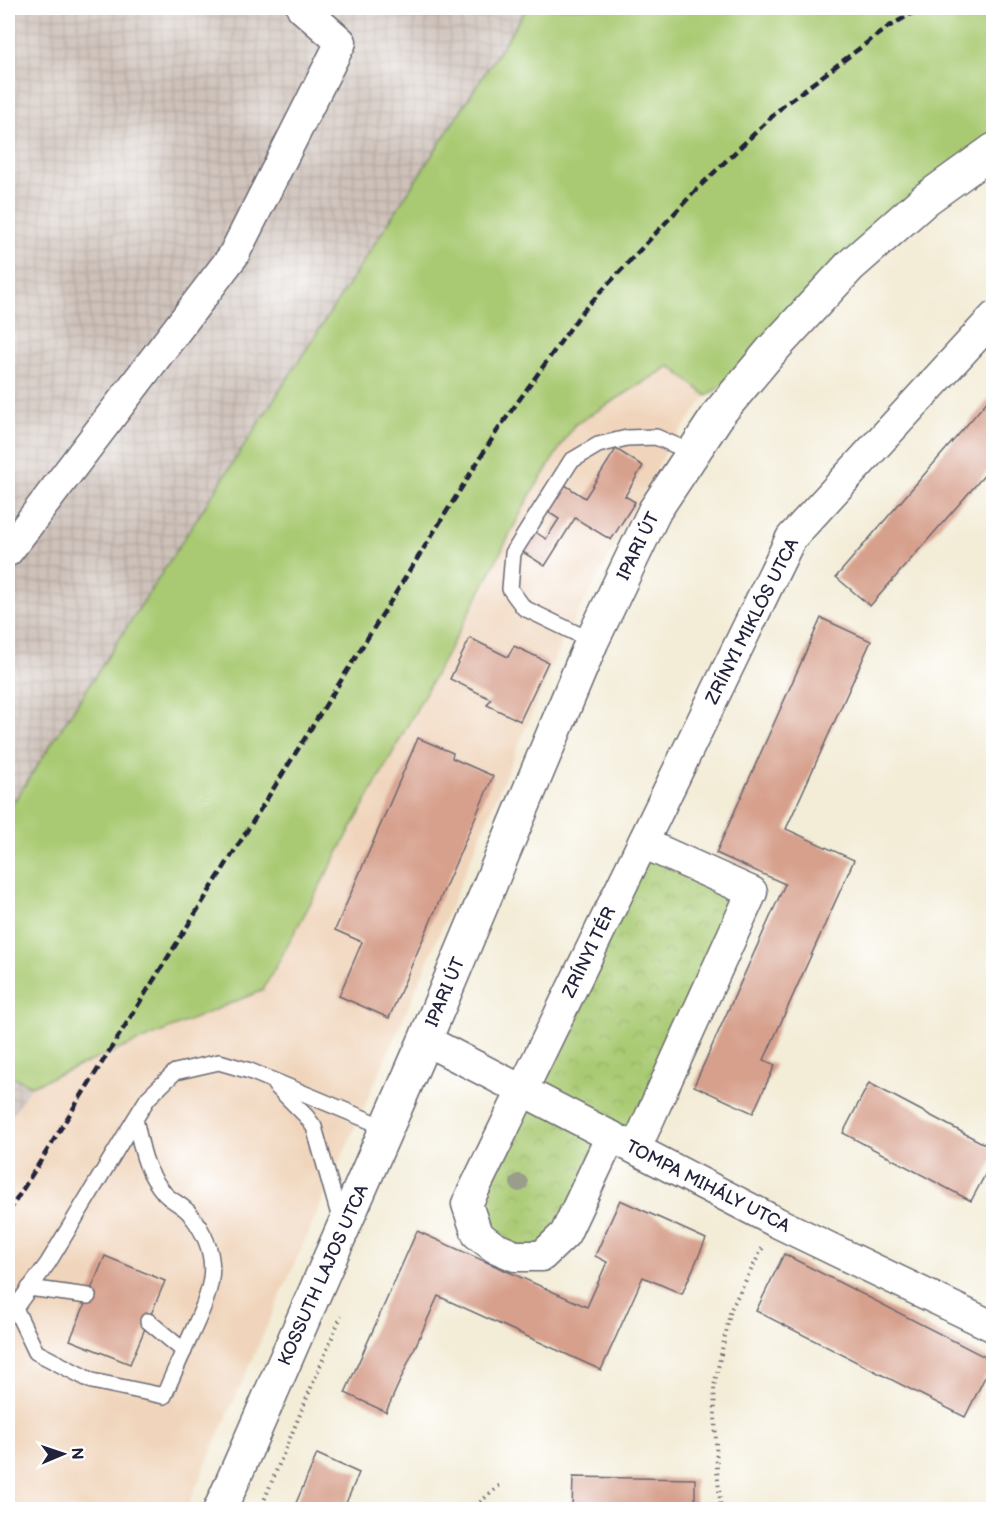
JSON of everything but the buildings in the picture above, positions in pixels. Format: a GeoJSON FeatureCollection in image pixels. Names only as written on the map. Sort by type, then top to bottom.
{"type":"FeatureCollection","features":[{"type":"Feature","properties":{"kind":"main road","name":"IPARI ÚT"},"geometry":{"type":"LineString","coordinates":[[425,1040],[592,641],[655,510],[691,452],[720,412],[772,350],[850,266],[926,200],[993,150]]}},
{"type":"Feature","properties":{"kind":"main road","name":"KOSSUTH LAJOS UTCA"},"geometry":{"type":"LineString","coordinates":[[220,1509],[425,1040]]}},
{"type":"Feature","properties":{"kind":"street"},"geometry":{"type":"LineString","coordinates":[[8,551],[233,256],[341,42],[302,8]]}},
{"type":"Feature","properties":{"kind":"street","name":"ZRÍNYI MIKLÓS UTCA"},"geometry":{"type":"LineString","coordinates":[[644,843],[791,538],[993,317]]}},
{"type":"Feature","properties":{"kind":"street","name":"ZRÍNYI TÉR"},"geometry":{"type":"LineString","coordinates":[[644,843],[752,892],[624,1142],[566,1234],[542,1256],[515,1256],[494,1247],[477,1234],[467,1204],[616,894],[644,843]]}},
{"type":"Feature","properties":{"kind":"street","name":"TOMPA MIHÁLY UTCA"},"geometry":{"type":"LineString","coordinates":[[425,1040],[776,1222],[993,1326]]}},
{"type":"Feature","properties":{"kind":"lane"},"geometry":{"type":"LineString","coordinates":[[592,641],[524,608],[510,589],[513,553],[571,461],[598,445],[627,438],[656,437],[691,452]]}},
{"type":"Feature","properties":{"kind":"lane"},"geometry":{"type":"LineString","coordinates":[[135,1119],[142,1154],[150,1176],[167,1196],[189,1212],[206,1239],[213,1268],[208,1297],[164,1396],[92,1381],[36,1352],[15,1308],[48,1263],[135,1119],[148,1098],[175,1072],[219,1062],[269,1079],[387,1128]]}},
{"type":"Feature","properties":{"kind":"lane"},"geometry":{"type":"LineString","coordinates":[[269,1079],[314,1127],[343,1229]]}},
{"type":"Feature","properties":{"kind":"lane"},"geometry":{"type":"LineString","coordinates":[[29,1288],[88,1296]]}},
{"type":"Feature","properties":{"kind":"lane"},"geometry":{"type":"LineString","coordinates":[[148,1321],[184,1351]]}},
{"type":"Feature","properties":{"kind":"path"},"geometry":{"type":"LineString","coordinates":[[721,1509],[714,1386],[731,1309],[776,1222]]}},
{"type":"Feature","properties":{"kind":"path"},"geometry":{"type":"LineString","coordinates":[[471,1509],[500,1485]]}},
{"type":"Feature","properties":{"kind":"shaded area"},"geometry":{"type":"Polygon","coordinates":[[[8,8],[527,8],[8,811],[8,8]]]}},
{"type":"Feature","properties":{"kind":"shaded area"},"geometry":{"type":"Polygon","coordinates":[[[671,365],[707,396],[669,446],[560,646],[410,1003],[186,1509],[8,1509],[8,1122],[31,1086],[263,990],[475,602],[529,497],[574,425],[671,365]]]}},
{"type":"Feature","properties":{"kind":"shaded area"},"geometry":{"type":"Polygon","coordinates":[[[8,1074],[31,1086],[8,1122],[8,1074]]]}},
{"type":"Feature","properties":{"kind":"green space"},"geometry":{"type":"Polygon","coordinates":[[[527,8],[993,8],[993,152],[772,350],[707,396],[670,366],[574,425],[529,497],[475,602],[263,990],[31,1086],[8,1074],[8,811],[527,8]]]}},
{"type":"Feature","properties":{"kind":"green space"},"geometry":{"type":"Polygon","coordinates":[[[643,843],[752,892],[636,1148],[612,1136],[565,1234],[515,1256],[467,1204],[643,843]]]}},
{"type":"Feature","properties":{"kind":"railway"},"geometry":{"type":"LineString","coordinates":[[8,1213],[497,431],[582,312],[699,187],[784,105],[888,27],[921,8]]}}]}
